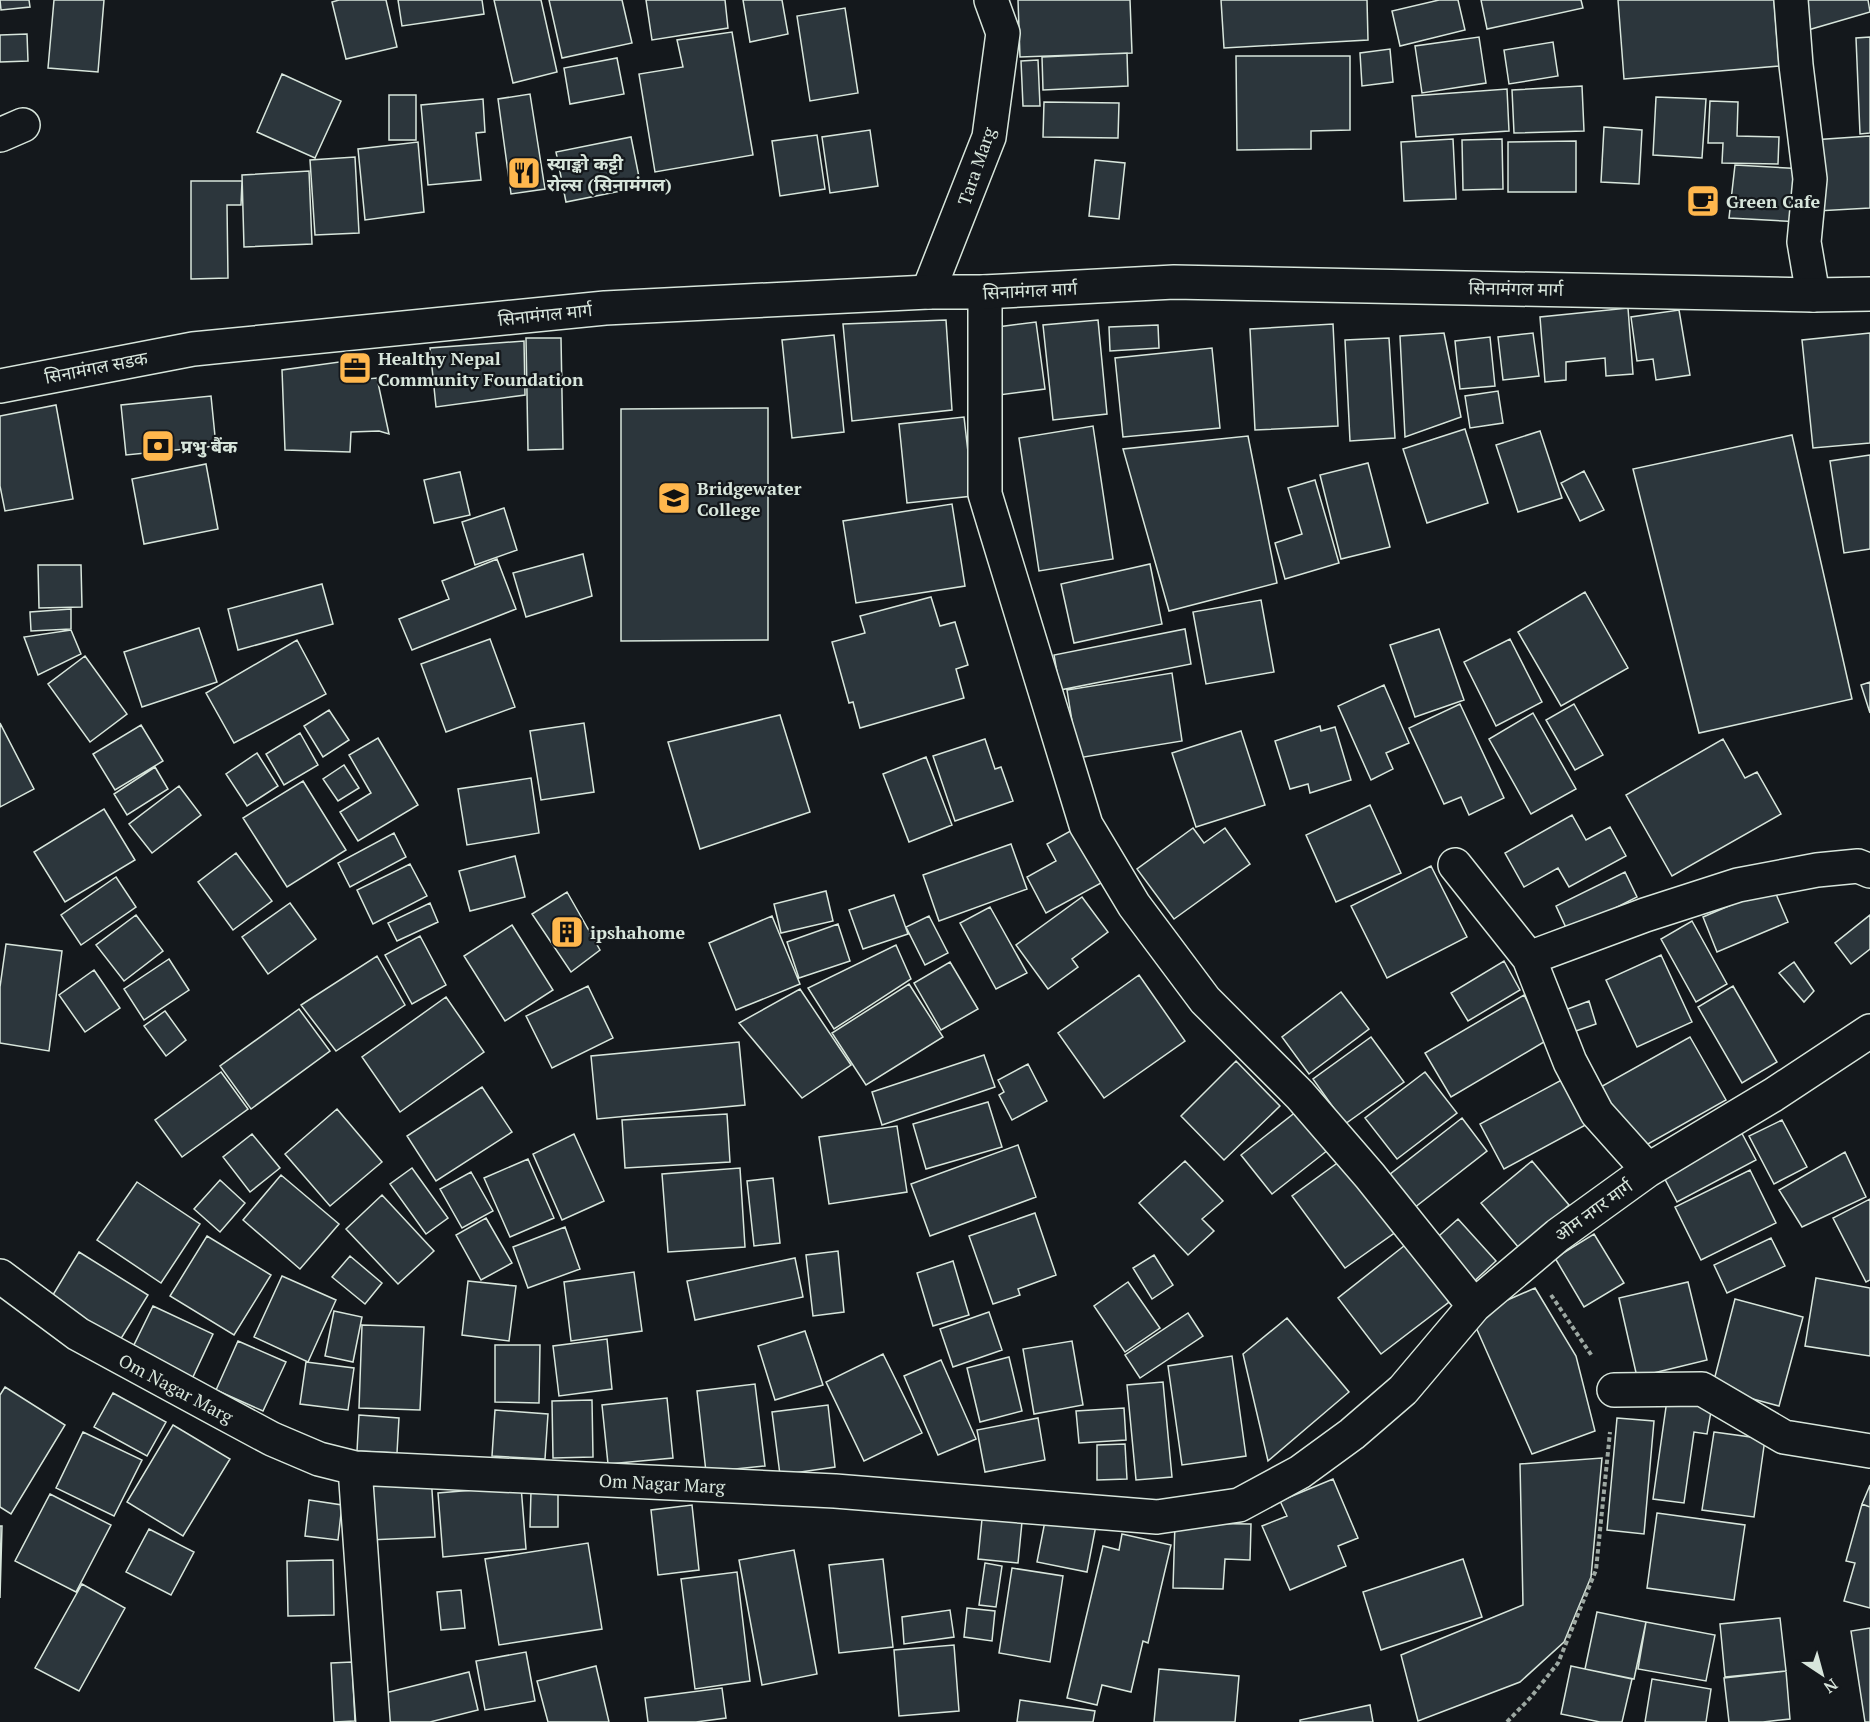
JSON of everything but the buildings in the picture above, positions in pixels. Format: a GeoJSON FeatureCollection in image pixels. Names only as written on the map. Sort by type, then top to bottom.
{"type":"FeatureCollection","features":[{"type":"Feature","properties":{"kind":"street","name":"Tara Marg"},"geometry":{"type":"LineString","coordinates":[[928,292],[989,137],[1003,33],[991,0]]}},
{"type":"Feature","properties":{"kind":"street"},"geometry":{"type":"LineString","coordinates":[[1791,0],[1796,65],[1810,179],[1804,242],[1813,295]]}},
{"type":"Feature","properties":{"kind":"street","name":"सिनामंगल मार्ग"},"geometry":{"type":"LineString","coordinates":[[193,348],[605,308],[1174,282],[1813,295],[1870,294]]}},
{"type":"Feature","properties":{"kind":"street"},"geometry":{"type":"LineString","coordinates":[[983,292],[985,301],[985,494],[1086,825],[1134,905],[1205,1000],[1300,1095],[1370,1176],[1474,1306]]}},
{"type":"Feature","properties":{"kind":"street","name":"सिनामंगल सडक"},"geometry":{"type":"LineString","coordinates":[[0,386],[193,348]]}},
{"type":"Feature","properties":{"kind":"street"},"geometry":{"type":"LineString","coordinates":[[1455,865],[1529,958],[1570,1062],[1597,1113],[1648,1170]]}},
{"type":"Feature","properties":{"kind":"street"},"geometry":{"type":"LineString","coordinates":[[1529,958],[1645,915],[1738,885],[1817,870],[1858,866],[1870,872]]}},
{"type":"Feature","properties":{"kind":"street","name":"ओम नगर मार्ग"},"geometry":{"type":"LineString","coordinates":[[1352,1434],[1403,1390],[1474,1306],[1527,1260],[1648,1170],[1773,1095],[1870,1031]]}},
{"type":"Feature","properties":{"kind":"street","name":"Om Nagar Marg"},"geometry":{"type":"LineString","coordinates":[[0,1276],[78,1334],[198,1400],[272,1439],[318,1459],[355,1468],[835,1491],[1157,1517],[1239,1505],[1300,1472],[1352,1434]]}},
{"type":"Feature","properties":{"kind":"street"},"geometry":{"type":"LineString","coordinates":[[1614,1390],[1702,1389],[1784,1437],[1870,1451]]}},
{"type":"Feature","properties":{"kind":"street"},"geometry":{"type":"LineString","coordinates":[[355,1468],[373,1722]]}},
{"type":"Feature","properties":{"kind":"path"},"geometry":{"type":"LineString","coordinates":[[1507,1722],[1531,1697],[1558,1663],[1596,1570],[1614,1390],[1527,1260]]}},
{"type":"Feature","properties":{"kind":"place","name":"स्याङ्को कट्टी रोल्स (सिनामंगल)"},"geometry":{"type":"Point","coordinates":[524,173]}},
{"type":"Feature","properties":{"kind":"place","name":"Green Cafe"},"geometry":{"type":"Point","coordinates":[1703,201]}},
{"type":"Feature","properties":{"kind":"place","name":"Healthy Nepal Community Foundation"},"geometry":{"type":"Point","coordinates":[355,368]}},
{"type":"Feature","properties":{"kind":"place","name":"प्रभु बैंक"},"geometry":{"type":"Point","coordinates":[158,446]}},
{"type":"Feature","properties":{"kind":"place","name":"Bridgewater College"},"geometry":{"type":"Point","coordinates":[674,498]}},
{"type":"Feature","properties":{"kind":"place","name":"ipshahome"},"geometry":{"type":"Point","coordinates":[567,932]}}]}
